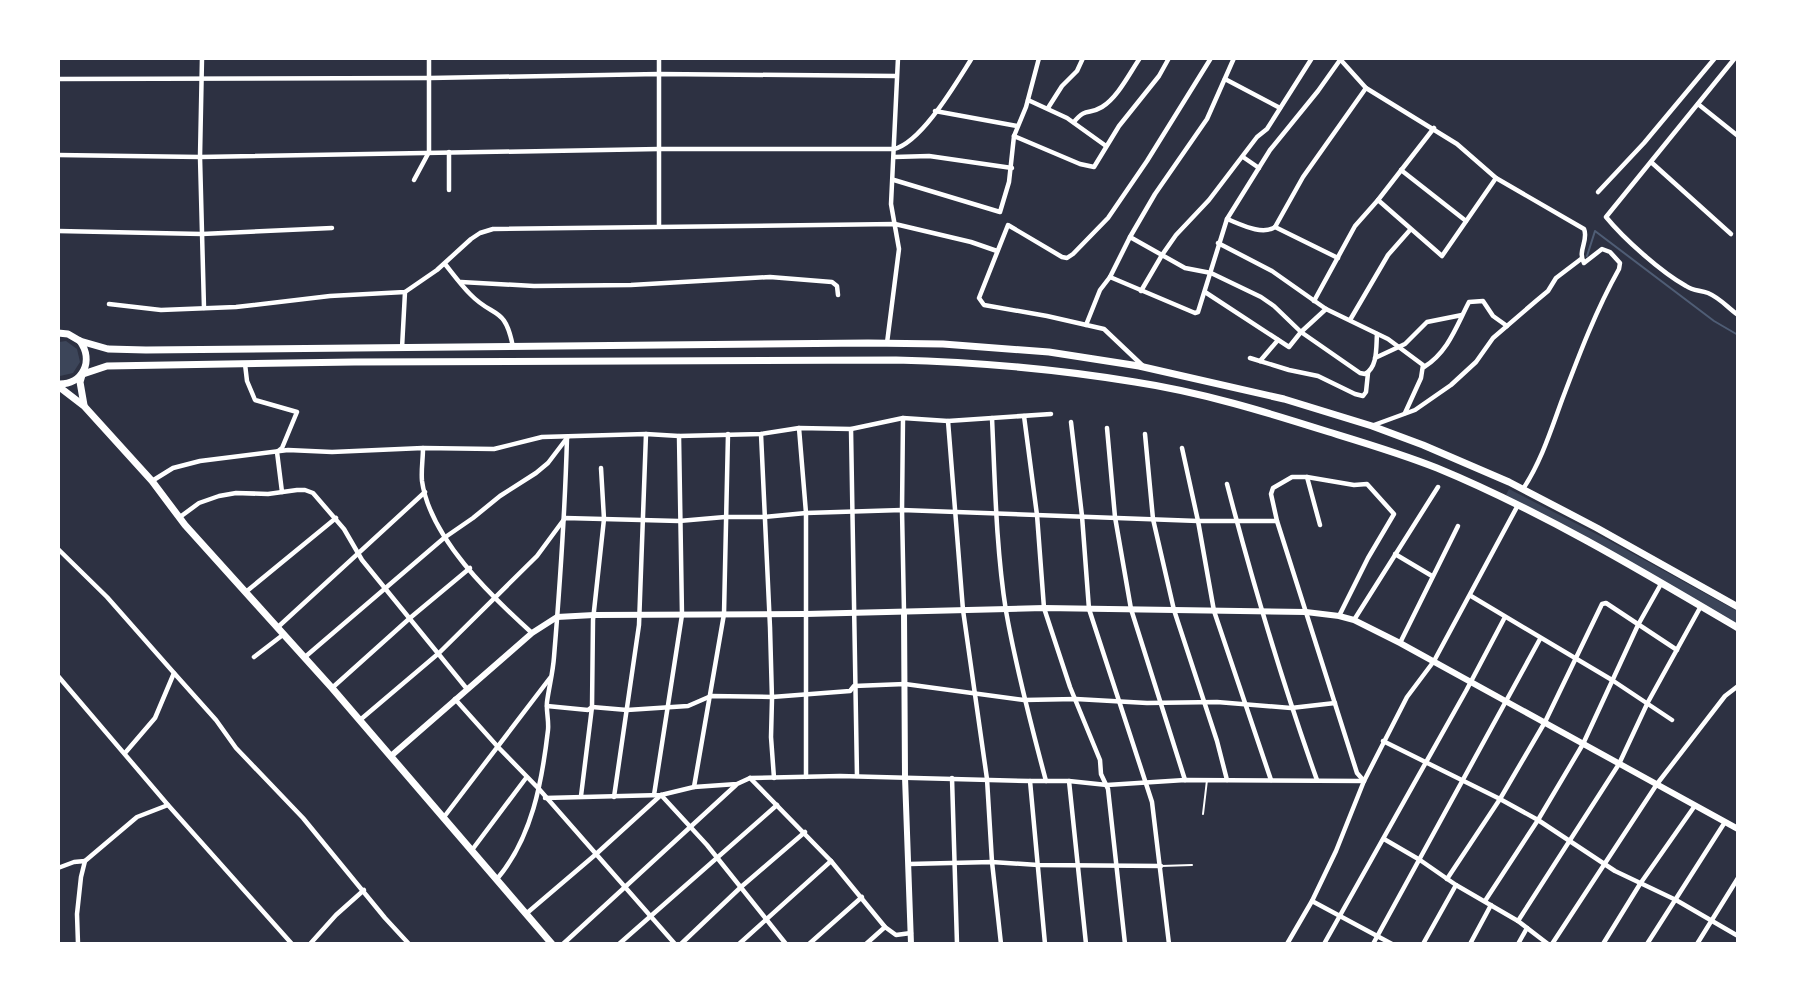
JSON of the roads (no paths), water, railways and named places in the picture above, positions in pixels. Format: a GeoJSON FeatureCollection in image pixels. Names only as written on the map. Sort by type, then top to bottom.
{"type":"FeatureCollection","features":[{"type":"Feature","properties":{"kind":"main road"},"geometry":{"type":"LineString","coordinates":[[58,333],[68,334],[80,341],[108,349],[146,350],[887,343],[1049,352],[1145,368],[1284,399],[1372,426],[1509,482],[1609,534],[1737,607]]}},
{"type":"Feature","properties":{"kind":"main road"},"geometry":{"type":"LineString","coordinates":[[80,341],[87,360],[80,382],[84,406]]}},
{"type":"Feature","properties":{"kind":"main road"},"geometry":{"type":"LineString","coordinates":[[532,347],[533,363]]}},
{"type":"Feature","properties":{"kind":"main road"},"geometry":{"type":"LineString","coordinates":[[58,385],[70,383],[82,375],[107,366],[896,360],[941,361],[1047,370],[1137,382],[1281,417],[1429,465],[1502,497],[1603,550],[1737,628]]}},
{"type":"Feature","properties":{"kind":"main road"},"geometry":{"type":"LineString","coordinates":[[58,385],[84,406],[152,481],[180,517],[498,879],[549,943]]}},
{"type":"Feature","properties":{"kind":"main road"},"geometry":{"type":"LineString","coordinates":[[1502,497],[1509,482]]}},
{"type":"Feature","properties":{"kind":"street"},"geometry":{"type":"LineString","coordinates":[[202,58],[200,157],[204,308]]}},
{"type":"Feature","properties":{"kind":"street"},"geometry":{"type":"LineString","coordinates":[[414,180],[429,152],[429,58]]}},
{"type":"Feature","properties":{"kind":"street"},"geometry":{"type":"LineString","coordinates":[[658,58],[659,226]]}},
{"type":"Feature","properties":{"kind":"street"},"geometry":{"type":"LineString","coordinates":[[887,343],[899,239],[891,204],[894,180],[898,58]]}},
{"type":"Feature","properties":{"kind":"street"},"geometry":{"type":"LineString","coordinates":[[58,155],[200,157],[659,149],[894,149],[914,137],[972,58]]}},
{"type":"Feature","properties":{"kind":"street"},"geometry":{"type":"LineString","coordinates":[[894,180],[999,212],[1012,168],[1014,136],[1028,100],[1039,58]]}},
{"type":"Feature","properties":{"kind":"street"},"geometry":{"type":"LineString","coordinates":[[1048,108],[1062,86],[1080,68],[1083,58]]}},
{"type":"Feature","properties":{"kind":"street"},"geometry":{"type":"LineString","coordinates":[[1074,122],[1081,113],[1104,106],[1119,90],[1140,58]]}},
{"type":"Feature","properties":{"kind":"street"},"geometry":{"type":"LineString","coordinates":[[1014,136],[1092,167],[1119,126],[1159,76],[1169,58]]}},
{"type":"Feature","properties":{"kind":"street"},"geometry":{"type":"LineString","coordinates":[[1145,368],[1104,329],[981,304],[979,298],[1006,227],[1010,225],[1066,258],[1073,254],[1108,218],[1212,58]]}},
{"type":"Feature","properties":{"kind":"street"},"geometry":{"type":"LineString","coordinates":[[1086,325],[1100,291],[1155,194],[1207,119],[1233,58]]}},
{"type":"Feature","properties":{"kind":"street"},"geometry":{"type":"LineString","coordinates":[[1141,291],[1176,235],[1209,200],[1257,137],[1267,129],[1312,58]]}},
{"type":"Feature","properties":{"kind":"street"},"geometry":{"type":"LineString","coordinates":[[1598,192],[1652,134],[1715,58]]}},
{"type":"Feature","properties":{"kind":"street"},"geometry":{"type":"LineString","coordinates":[[1736,58],[1606,217],[1628,240],[1683,284],[1694,291],[1705,291],[1719,299],[1737,315]]}},
{"type":"Feature","properties":{"kind":"street"},"geometry":{"type":"LineString","coordinates":[[1110,277],[1195,313],[1198,312],[1227,219],[1270,150],[1318,91],[1340,59],[1366,88],[1413,118],[1434,128],[1457,144],[1496,178],[1584,229],[1586,235],[1581,250],[1581,259]]}},
{"type":"Feature","properties":{"kind":"street"},"geometry":{"type":"LineString","coordinates":[[58,79],[203,80],[658,74],[896,76]]}},
{"type":"Feature","properties":{"kind":"street"},"geometry":{"type":"LineString","coordinates":[[1225,80],[1280,108]]}},
{"type":"Feature","properties":{"kind":"street"},"geometry":{"type":"LineString","coordinates":[[1227,219],[1261,231],[1268,231],[1275,227],[1304,177],[1366,88]]}},
{"type":"Feature","properties":{"kind":"street"},"geometry":{"type":"LineString","coordinates":[[1028,100],[1074,122],[1106,146]]}},
{"type":"Feature","properties":{"kind":"street"},"geometry":{"type":"LineString","coordinates":[[1698,104],[1737,136]]}},
{"type":"Feature","properties":{"kind":"street"},"geometry":{"type":"LineString","coordinates":[[935,111],[1017,126]]}},
{"type":"Feature","properties":{"kind":"street"},"geometry":{"type":"LineString","coordinates":[[1314,301],[1355,226],[1434,128]]}},
{"type":"Feature","properties":{"kind":"street"},"geometry":{"type":"LineString","coordinates":[[449,152],[449,190]]}},
{"type":"Feature","properties":{"kind":"street"},"geometry":{"type":"LineString","coordinates":[[894,157],[929,156],[1012,168]]}},
{"type":"Feature","properties":{"kind":"street"},"geometry":{"type":"LineString","coordinates":[[1244,157],[1258,168]]}},
{"type":"Feature","properties":{"kind":"street"},"geometry":{"type":"LineString","coordinates":[[1651,162],[1731,234]]}},
{"type":"Feature","properties":{"kind":"street"},"geometry":{"type":"LineString","coordinates":[[1401,170],[1466,221]]}},
{"type":"Feature","properties":{"kind":"street"},"geometry":{"type":"LineString","coordinates":[[1378,200],[1442,256],[1496,178]]}},
{"type":"Feature","properties":{"kind":"street"},"geometry":{"type":"LineString","coordinates":[[109,304],[145,310],[204,308],[269,304],[330,296],[405,292],[445,264],[471,239],[487,230],[895,224],[971,242],[998,251]]}},
{"type":"Feature","properties":{"kind":"street"},"geometry":{"type":"LineString","coordinates":[[1275,227],[1338,258]]}},
{"type":"Feature","properties":{"kind":"street"},"geometry":{"type":"LineString","coordinates":[[58,231],[202,234],[332,228]]}},
{"type":"Feature","properties":{"kind":"street"},"geometry":{"type":"LineString","coordinates":[[1350,320],[1388,255],[1410,230]]}},
{"type":"Feature","properties":{"kind":"street"},"geometry":{"type":"LineString","coordinates":[[1130,237],[1185,268],[1211,273],[1242,287],[1274,306],[1301,332],[1355,370],[1368,373]]}},
{"type":"Feature","properties":{"kind":"street"},"geometry":{"type":"LineString","coordinates":[[1218,243],[1272,271],[1326,309],[1399,347],[1424,367]]}},
{"type":"Feature","properties":{"kind":"street"},"geometry":{"type":"LineString","coordinates":[[1523,489],[1546,444],[1582,345],[1620,263],[1610,252],[1602,249],[1588,262],[1581,259]]}},
{"type":"Feature","properties":{"kind":"street"},"geometry":{"type":"LineString","coordinates":[[1372,426],[1415,410],[1451,385],[1476,362],[1493,338],[1548,291],[1556,278],[1581,259]]}},
{"type":"Feature","properties":{"kind":"street"},"geometry":{"type":"LineString","coordinates":[[445,264],[469,294],[505,320],[510,329],[513,347]]}},
{"type":"Feature","properties":{"kind":"street"},"geometry":{"type":"LineString","coordinates":[[461,282],[534,286],[631,285],[770,277],[832,282],[837,286],[838,295]]}},
{"type":"Feature","properties":{"kind":"street"},"geometry":{"type":"LineString","coordinates":[[402,348],[405,292]]}},
{"type":"Feature","properties":{"kind":"street"},"geometry":{"type":"LineString","coordinates":[[1205,292],[1290,346],[1301,332],[1326,309]]}},
{"type":"Feature","properties":{"kind":"street"},"geometry":{"type":"LineString","coordinates":[[1405,413],[1424,367],[1448,346],[1469,302],[1483,302],[1493,316],[1508,326]]}},
{"type":"Feature","properties":{"kind":"street"},"geometry":{"type":"LineString","coordinates":[[1375,358],[1407,343],[1427,322],[1462,315]]}},
{"type":"Feature","properties":{"kind":"street"},"geometry":{"type":"LineString","coordinates":[[1250,358],[1318,376],[1362,396],[1366,392],[1368,373],[1372,369],[1375,358],[1377,334]]}},
{"type":"Feature","properties":{"kind":"street"},"geometry":{"type":"LineString","coordinates":[[1260,362],[1278,340]]}},
{"type":"Feature","properties":{"kind":"street"},"geometry":{"type":"LineString","coordinates":[[245,364],[247,381],[255,400],[297,412],[282,448],[277,452]]}},
{"type":"Feature","properties":{"kind":"street"},"geometry":{"type":"LineString","coordinates":[[152,481],[173,468],[200,461],[292,450],[332,452],[423,448],[494,449],[542,437],[761,434],[799,428],[851,429],[903,418],[948,421],[1051,414]]}},
{"type":"Feature","properties":{"kind":"street"},"geometry":{"type":"LineString","coordinates":[[1024,416],[1037,515],[1044,608],[1070,687],[1100,760],[1101,774],[1107,785],[1125,944]]}},
{"type":"Feature","properties":{"kind":"street"},"geometry":{"type":"LineString","coordinates":[[903,418],[905,777],[911,944]]}},
{"type":"Feature","properties":{"kind":"street"},"geometry":{"type":"LineString","coordinates":[[992,418],[997,514],[1006,609],[1024,700],[1046,781]]}},
{"type":"Feature","properties":{"kind":"street"},"geometry":{"type":"LineString","coordinates":[[948,421],[963,610],[987,779],[992,862],[1001,944]]}},
{"type":"Feature","properties":{"kind":"street"},"geometry":{"type":"LineString","coordinates":[[1071,422],[1082,516],[1089,609],[1152,802],[1169,944]]}},
{"type":"Feature","properties":{"kind":"street"},"geometry":{"type":"LineString","coordinates":[[799,428],[806,513],[806,777]]}},
{"type":"Feature","properties":{"kind":"street"},"geometry":{"type":"LineString","coordinates":[[1107,428],[1115,517],[1131,609],[1185,780]]}},
{"type":"Feature","properties":{"kind":"street"},"geometry":{"type":"LineString","coordinates":[[851,429],[857,776]]}},
{"type":"Feature","properties":{"kind":"street"},"geometry":{"type":"LineString","coordinates":[[614,797],[639,615],[646,434]]}},
{"type":"Feature","properties":{"kind":"street"},"geometry":{"type":"LineString","coordinates":[[694,787],[724,614],[728,434]]}},
{"type":"Feature","properties":{"kind":"street"},"geometry":{"type":"LineString","coordinates":[[761,434],[770,614],[771,737],[774,778]]}},
{"type":"Feature","properties":{"kind":"street"},"geometry":{"type":"LineString","coordinates":[[1145,434],[1153,519],[1174,610],[1227,780]]}},
{"type":"Feature","properties":{"kind":"street"},"geometry":{"type":"LineString","coordinates":[[526,913],[595,855],[657,795],[682,615],[679,436]]}},
{"type":"Feature","properties":{"kind":"street"},"geometry":{"type":"LineString","coordinates":[[498,879],[510,864],[535,805],[548,728],[547,706],[554,659],[565,518],[567,438]]}},
{"type":"Feature","properties":{"kind":"street"},"geometry":{"type":"LineString","coordinates":[[304,657],[444,538],[500,496],[536,473],[548,463],[567,438]]}},
{"type":"Feature","properties":{"kind":"street"},"geometry":{"type":"LineString","coordinates":[[423,448],[422,480],[428,505],[444,538],[495,598],[532,633]]}},
{"type":"Feature","properties":{"kind":"street"},"geometry":{"type":"LineString","coordinates":[[1182,448],[1214,611],[1271,780]]}},
{"type":"Feature","properties":{"kind":"street"},"geometry":{"type":"LineString","coordinates":[[277,452],[282,492]]}},
{"type":"Feature","properties":{"kind":"street"},"geometry":{"type":"LineString","coordinates":[[581,796],[592,707],[594,615],[604,519],[601,468]]}},
{"type":"Feature","properties":{"kind":"street"},"geometry":{"type":"LineString","coordinates":[[1339,616],[1368,558],[1395,514],[1366,484],[1354,485],[1307,477],[1292,477],[1273,488],[1270,494],[1276,521],[1358,773],[1364,782]]}},
{"type":"Feature","properties":{"kind":"street"},"geometry":{"type":"LineString","coordinates":[[1307,477],[1320,525]]}},
{"type":"Feature","properties":{"kind":"street"},"geometry":{"type":"LineString","coordinates":[[1227,484],[1260,610],[1317,780]]}},
{"type":"Feature","properties":{"kind":"street"},"geometry":{"type":"LineString","coordinates":[[1354,620],[1438,487]]}},
{"type":"Feature","properties":{"kind":"street"},"geometry":{"type":"LineString","coordinates":[[180,517],[199,503],[219,496],[236,493],[268,494],[305,490],[313,493],[336,518],[358,554],[467,688]]}},
{"type":"Feature","properties":{"kind":"street"},"geometry":{"type":"LineString","coordinates":[[278,627],[425,492]]}},
{"type":"Feature","properties":{"kind":"street"},"geometry":{"type":"LineString","coordinates":[[1287,944],[1312,901],[1383,741],[1407,697],[1434,661],[1518,506]]}},
{"type":"Feature","properties":{"kind":"street"},"geometry":{"type":"LineString","coordinates":[[565,518],[679,521],[902,510],[1198,521],[1276,521]]}},
{"type":"Feature","properties":{"kind":"street"},"geometry":{"type":"LineString","coordinates":[[247,591],[336,518]]}},
{"type":"Feature","properties":{"kind":"street"},"geometry":{"type":"LineString","coordinates":[[360,720],[439,653],[495,598],[537,556],[565,518]]}},
{"type":"Feature","properties":{"kind":"street"},"geometry":{"type":"LineString","coordinates":[[1400,643],[1458,526]]}},
{"type":"Feature","properties":{"kind":"street"},"geometry":{"type":"LineString","coordinates":[[58,549],[106,597],[217,722],[236,748],[305,820],[409,944]]}},
{"type":"Feature","properties":{"kind":"street"},"geometry":{"type":"LineString","coordinates":[[1395,554],[1432,576]]}},
{"type":"Feature","properties":{"kind":"street"},"geometry":{"type":"LineString","coordinates":[[332,688],[470,568]]}},
{"type":"Feature","properties":{"kind":"street"},"geometry":{"type":"LineString","coordinates":[[1485,901],[1538,820],[1583,744],[1638,625],[1661,584]]}},
{"type":"Feature","properties":{"kind":"street"},"geometry":{"type":"LineString","coordinates":[[1471,596],[1648,702],[1672,720]]}},
{"type":"Feature","properties":{"kind":"street"},"geometry":{"type":"LineString","coordinates":[[1447,879],[1500,799],[1545,722],[1602,604],[1605,603],[1677,650]]}},
{"type":"Feature","properties":{"kind":"street"},"geometry":{"type":"LineString","coordinates":[[1518,921],[1619,764],[1648,702],[1701,606]]}},
{"type":"Feature","properties":{"kind":"street"},"geometry":{"type":"LineString","coordinates":[[391,756],[532,633],[556,617],[1044,608],[1306,612],[1354,620],[1400,643],[1737,829]]}},
{"type":"Feature","properties":{"kind":"street"},"geometry":{"type":"LineString","coordinates":[[1324,944],[1472,682],[1506,617]]}},
{"type":"Feature","properties":{"kind":"street"},"geometry":{"type":"LineString","coordinates":[[254,657],[284,633]]}},
{"type":"Feature","properties":{"kind":"street"},"geometry":{"type":"LineString","coordinates":[[1373,944],[1540,639]]}},
{"type":"Feature","properties":{"kind":"street"},"geometry":{"type":"LineString","coordinates":[[125,753],[155,718],[174,673]]}},
{"type":"Feature","properties":{"kind":"street"},"geometry":{"type":"LineString","coordinates":[[58,676],[168,805],[292,944]]}},
{"type":"Feature","properties":{"kind":"street"},"geometry":{"type":"LineString","coordinates":[[444,817],[551,677]]}},
{"type":"Feature","properties":{"kind":"street"},"geometry":{"type":"LineString","coordinates":[[547,706],[588,710],[592,707],[627,710],[688,706],[711,696],[772,697],[850,691],[854,686],[905,684],[1024,700],[1204,702],[1291,708],[1335,703]]}},
{"type":"Feature","properties":{"kind":"street"},"geometry":{"type":"LineString","coordinates":[[1384,838],[1455,885],[1518,921],[1550,944],[1658,784],[1725,696],[1737,686]]}},
{"type":"Feature","properties":{"kind":"street"},"geometry":{"type":"LineString","coordinates":[[455,699],[675,944]]}},
{"type":"Feature","properties":{"kind":"street"},"geometry":{"type":"LineString","coordinates":[[1383,741],[1500,799],[1538,820],[1604,864],[1676,900],[1737,936]]}},
{"type":"Feature","properties":{"kind":"street"},"geometry":{"type":"LineString","coordinates":[[545,798],[657,795],[694,787],[737,783],[750,778],[857,776],[1070,781],[1107,785],[1185,780],[1364,782]]}},
{"type":"Feature","properties":{"kind":"street"},"geometry":{"type":"LineString","coordinates":[[472,850],[526,778]]}},
{"type":"Feature","properties":{"kind":"street"},"geometry":{"type":"LineString","coordinates":[[750,778],[805,832],[885,927],[896,935],[911,933]]}},
{"type":"Feature","properties":{"kind":"street"},"geometry":{"type":"LineString","coordinates":[[952,778],[957,944]]}},
{"type":"Feature","properties":{"kind":"street"},"geometry":{"type":"LineString","coordinates":[[1030,781],[1045,944]]}},
{"type":"Feature","properties":{"kind":"street"},"geometry":{"type":"LineString","coordinates":[[1070,781],[1086,944]]}},
{"type":"Feature","properties":{"kind":"street"},"geometry":{"type":"LineString","coordinates":[[563,944],[737,783]]}},
{"type":"Feature","properties":{"kind":"street"},"geometry":{"type":"LineString","coordinates":[[657,795],[690,826],[717,857],[786,944]]}},
{"type":"Feature","properties":{"kind":"street"},"geometry":{"type":"LineString","coordinates":[[78,944],[77,914],[85,861],[136,817],[168,805]]}},
{"type":"Feature","properties":{"kind":"street"},"geometry":{"type":"LineString","coordinates":[[619,944],[777,806]]}},
{"type":"Feature","properties":{"kind":"street"},"geometry":{"type":"LineString","coordinates":[[1603,944],[1641,884],[1695,807]]}},
{"type":"Feature","properties":{"kind":"street"},"geometry":{"type":"LineString","coordinates":[[1647,944],[1725,822]]}},
{"type":"Feature","properties":{"kind":"street"},"geometry":{"type":"LineString","coordinates":[[681,944],[741,887],[805,832]]}},
{"type":"Feature","properties":{"kind":"street"},"geometry":{"type":"LineString","coordinates":[[58,868],[85,861]]}},
{"type":"Feature","properties":{"kind":"street"},"geometry":{"type":"LineString","coordinates":[[739,944],[831,861]]}},
{"type":"Feature","properties":{"kind":"street"},"geometry":{"type":"LineString","coordinates":[[909,864],[992,862],[1118,867],[1161,866]]}},
{"type":"Feature","properties":{"kind":"street"},"geometry":{"type":"LineString","coordinates":[[1697,944],[1737,878]]}},
{"type":"Feature","properties":{"kind":"street"},"geometry":{"type":"LineString","coordinates":[[1423,944],[1455,885]]}},
{"type":"Feature","properties":{"kind":"street"},"geometry":{"type":"LineString","coordinates":[[310,944],[336,915],[364,890]]}},
{"type":"Feature","properties":{"kind":"street"},"geometry":{"type":"LineString","coordinates":[[809,944],[862,897]]}},
{"type":"Feature","properties":{"kind":"street"},"geometry":{"type":"LineString","coordinates":[[1312,901],[1392,944]]}},
{"type":"Feature","properties":{"kind":"street"},"geometry":{"type":"LineString","coordinates":[[1470,944],[1491,905]]}},
{"type":"Feature","properties":{"kind":"street"},"geometry":{"type":"LineString","coordinates":[[866,944],[885,927]]}},
{"type":"Feature","properties":{"kind":"street"},"geometry":{"type":"LineString","coordinates":[[1518,944],[1527,928]]}},
{"type":"Feature","properties":{"kind":"lane"},"geometry":{"type":"LineString","coordinates":[[1203,814],[1207,780]]}},
{"type":"Feature","properties":{"kind":"lane"},"geometry":{"type":"LineString","coordinates":[[1161,866],[1192,865]]}},
{"type":"Feature","properties":{"kind":"waterway"},"geometry":{"type":"LineString","coordinates":[[1587,256],[1595,231],[1714,321],[1738,335]]}}]}
